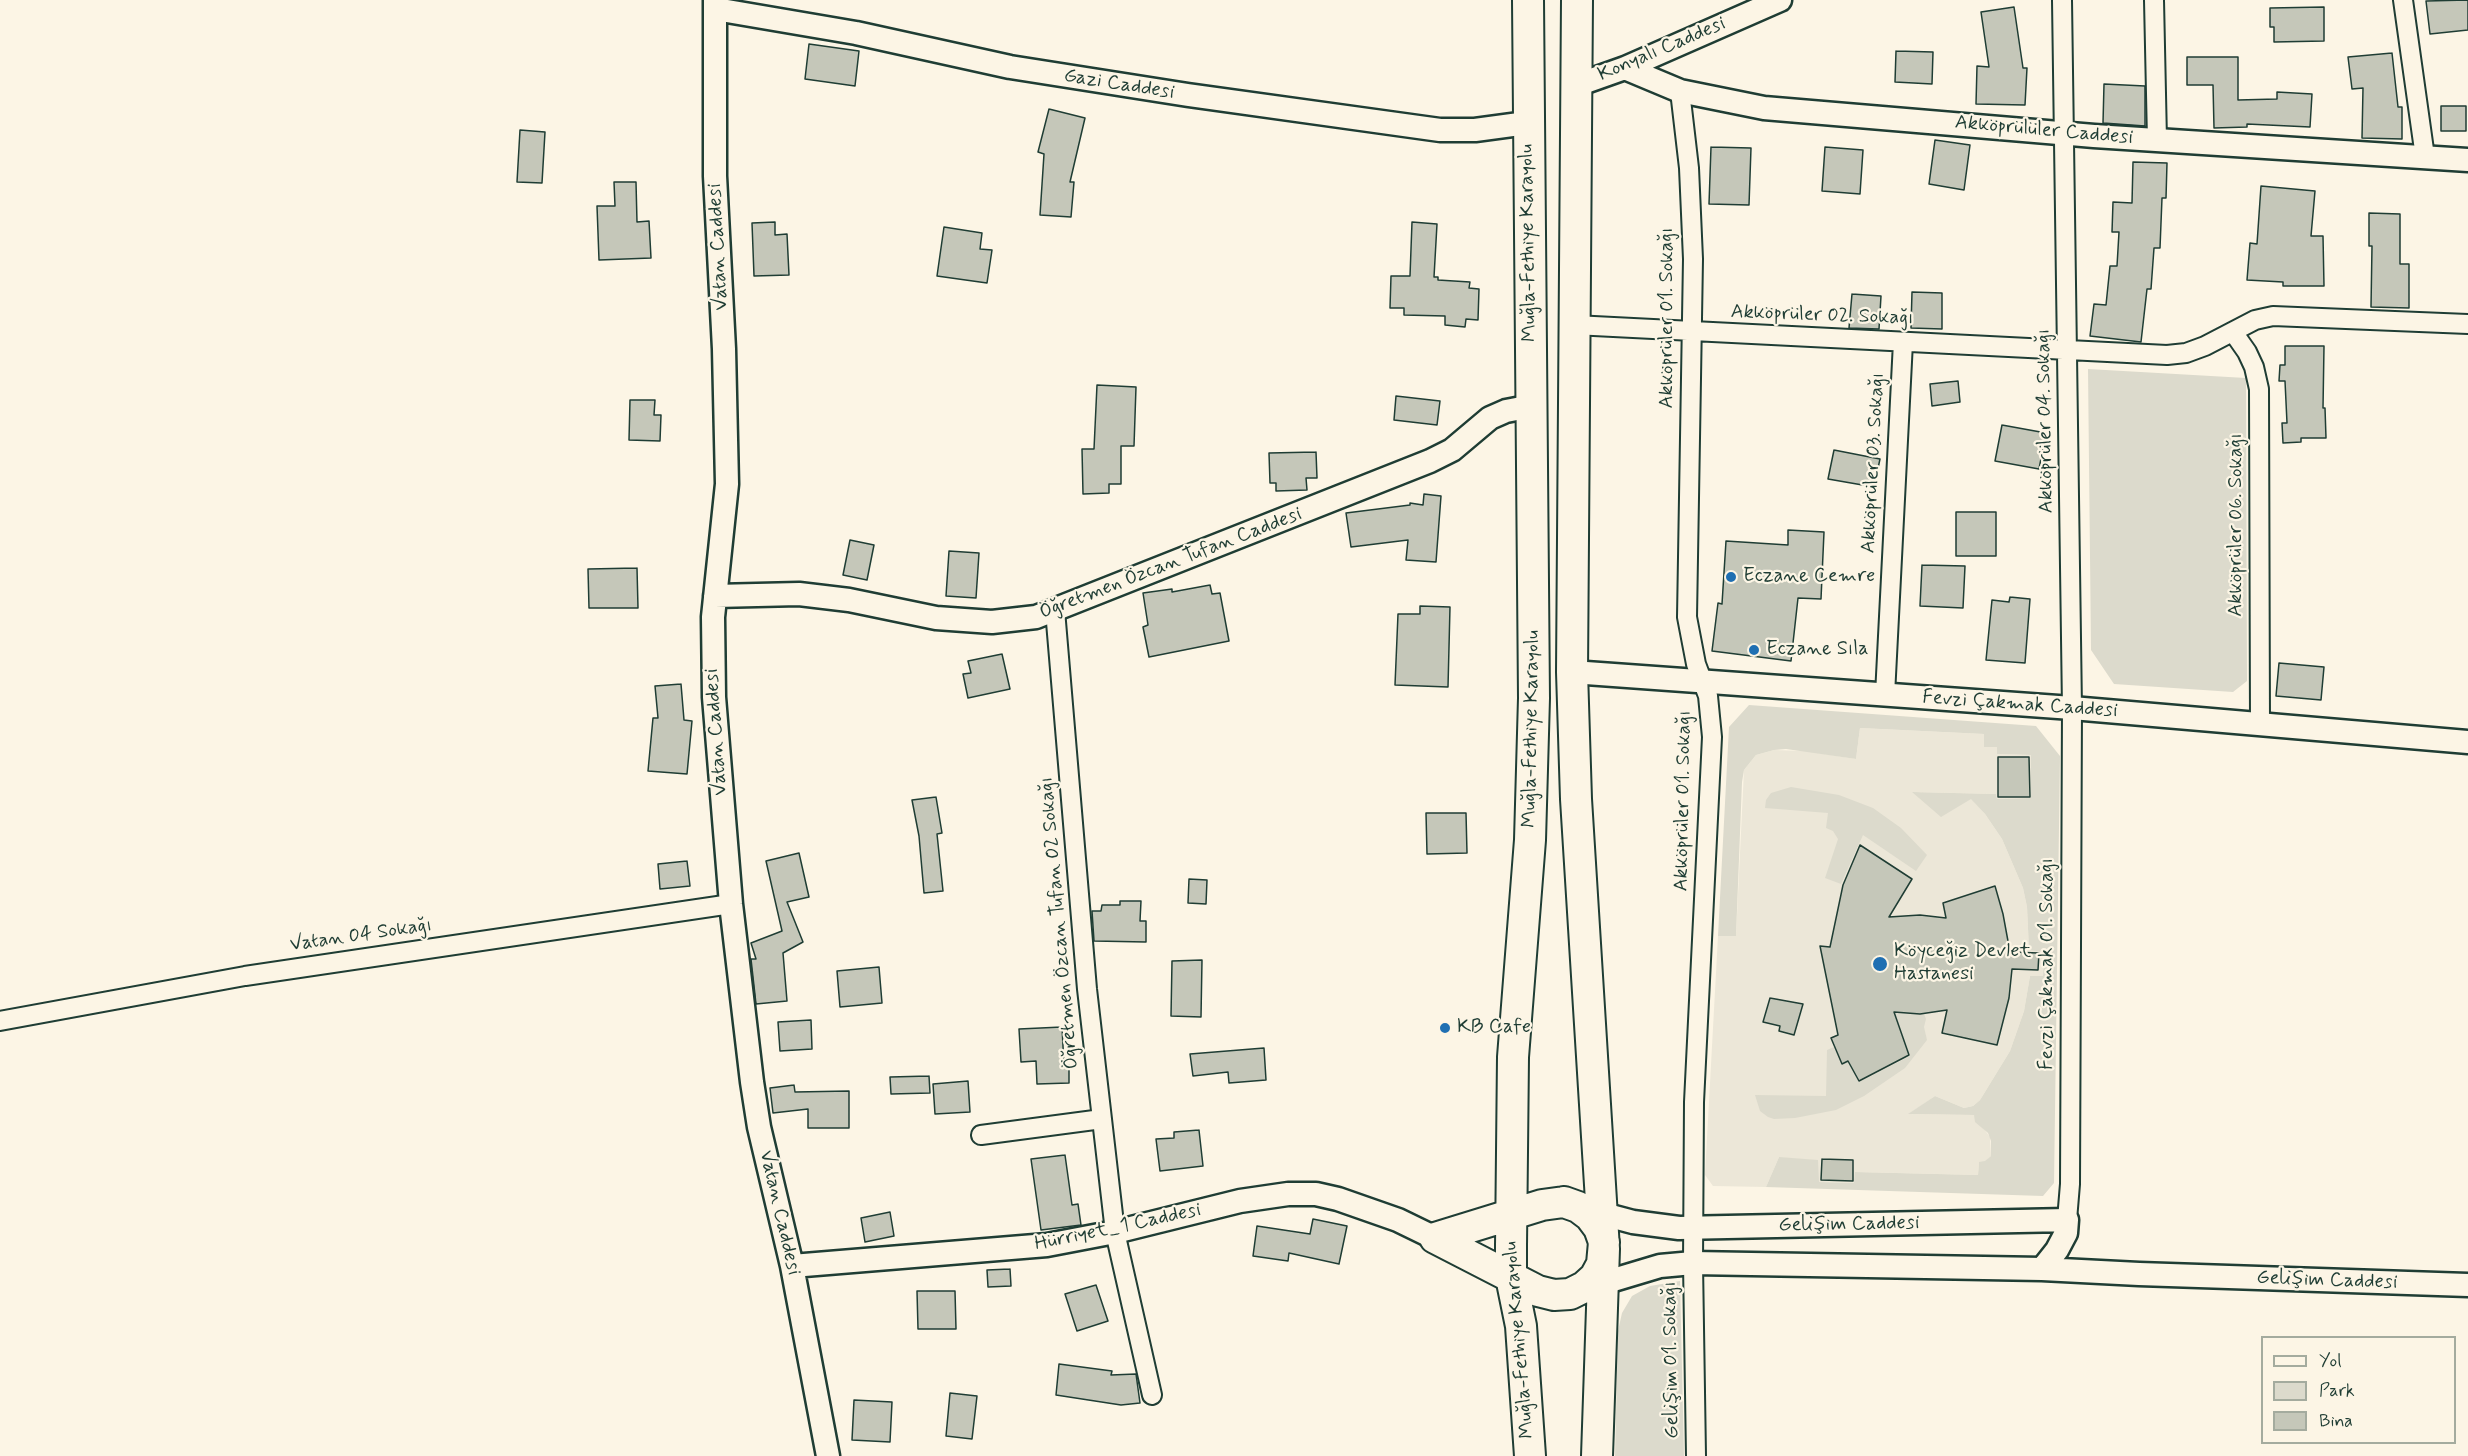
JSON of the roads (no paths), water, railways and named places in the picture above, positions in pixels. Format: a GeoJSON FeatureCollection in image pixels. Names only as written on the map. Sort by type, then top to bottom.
{"type":"FeatureCollection","features":[{"type":"Feature","properties":{"kind":"highway","name":"Muğla-Fethiye Karayolu"},"geometry":{"type":"LineString","coordinates":[[1528,0],[1527,123],[1532,406],[1533,721],[1530,840],[1513,1057],[1523,1211],[1511,1246],[1521,1282],[1521,1326],[1530,1456]]}},
{"type":"Feature","properties":{"kind":"highway","name":"Muğla-Fethiye Karayolu"},"geometry":{"type":"LineString","coordinates":[[1577,0],[1572,672],[1590,1210],[1604,1249],[1590,1287],[1597,1456]]}},
{"type":"Feature","properties":{"kind":"highway"},"geometry":{"type":"LineString","coordinates":[[1435,1238],[1557,1202],[1590,1210]]}},
{"type":"Feature","properties":{"kind":"highway"},"geometry":{"type":"LineString","coordinates":[[1435,1238],[1521,1282],[1554,1295],[1590,1287]]}},
{"type":"Feature","properties":{"kind":"street","name":"Konyalı Caddesi"},"geometry":{"type":"LineString","coordinates":[[1577,85],[1625,68],[1780,0]]}},
{"type":"Feature","properties":{"kind":"street","name":"Akköprüler 04. Sokağı"},"geometry":{"type":"LineString","coordinates":[[2062,0],[2062,133],[2068,349],[2072,708]]}},
{"type":"Feature","properties":{"kind":"street"},"geometry":{"type":"LineString","coordinates":[[2154,0],[2157,140]]}},
{"type":"Feature","properties":{"kind":"street"},"geometry":{"type":"LineString","coordinates":[[2403,0],[2424,158]]}},
{"type":"Feature","properties":{"kind":"street","name":"Gazi Caddesi"},"geometry":{"type":"LineString","coordinates":[[715,4],[1010,67],[1188,96],[1440,129],[1475,129],[1527,123]]}},
{"type":"Feature","properties":{"kind":"street","name":"Vatan Caddesi"},"geometry":{"type":"LineString","coordinates":[[715,4],[715,176],[725,360],[727,484],[713,617],[714,697],[742,1015],[759,1127],[792,1266],[828,1456]]}},
{"type":"Feature","properties":{"kind":"street","name":"Akköprülüler Caddesi"},"geometry":{"type":"LineString","coordinates":[[1625,68],[1680,90],[1764,108],[2062,133],[2468,160]]}},
{"type":"Feature","properties":{"kind":"street","name":"Akköprüler 01. Sokağı"},"geometry":{"type":"LineString","coordinates":[[1680,90],[1691,209],[1692,333],[1687,617],[1696,664],[1711,716],[1712,737],[1694,1102],[1693,1263]]}},
{"type":"Feature","properties":{"kind":"street","name":"Akköprüler 02. Sokağı"},"geometry":{"type":"LineString","coordinates":[[1574,326],[2145,354],[2187,353],[2255,320],[2273,316],[2468,324]]}},
{"type":"Feature","properties":{"kind":"street","name":"Akköprüler 06. Sokağı"},"geometry":{"type":"LineString","coordinates":[[2233,332],[2254,367],[2259,389],[2260,724]]}},
{"type":"Feature","properties":{"kind":"street","name":"Akköprüler 03. Sokağı"},"geometry":{"type":"LineString","coordinates":[[1885,695],[1903,342]]}},
{"type":"Feature","properties":{"kind":"street","name":"Öğretmen Özcan Tufan Caddesi"},"geometry":{"type":"LineString","coordinates":[[715,597],[799,594],[849,600],[936,618],[992,622],[1036,617],[1430,461],[1452,450],[1490,418],[1506,411],[1532,406]]}},
{"type":"Feature","properties":{"kind":"street","name":"Öğretmen Özcan Tufan 02 Sokağı"},"geometry":{"type":"LineString","coordinates":[[1055,610],[1087,989],[1115,1232],[1152,1395]]}},
{"type":"Feature","properties":{"kind":"street","name":"Fevzi Çakmak Caddesi"},"geometry":{"type":"LineString","coordinates":[[1572,672],[2072,708],[2468,742]]}},
{"type":"Feature","properties":{"kind":"street","name":"Fevzi Çakmak 01. Sokağı"},"geometry":{"type":"LineString","coordinates":[[2067,1220],[2070,1184],[2072,708]]}},
{"type":"Feature","properties":{"kind":"street","name":"Vatan 04 Sokağı"},"geometry":{"type":"LineString","coordinates":[[0,1021],[245,976],[731,904]]}},
{"type":"Feature","properties":{"kind":"street"},"geometry":{"type":"LineString","coordinates":[[981,1135],[1102,1119]]}},
{"type":"Feature","properties":{"kind":"street","name":"Hürriyet_1 Caddesi"},"geometry":{"type":"LineString","coordinates":[[792,1266],[1016,1249],[1115,1232],[1240,1201],[1297,1194],[1338,1199],[1365,1207],[1435,1238]]}},
{"type":"Feature","properties":{"kind":"street","name":"Gelişim Caddesi"},"geometry":{"type":"LineString","coordinates":[[1590,1210],[1656,1226],[1693,1228],[2067,1220]]}},
{"type":"Feature","properties":{"kind":"street"},"geometry":{"type":"LineString","coordinates":[[2042,1269],[2066,1233],[2067,1220]]}},
{"type":"Feature","properties":{"kind":"street","name":"Gelişim Caddesi"},"geometry":{"type":"LineString","coordinates":[[1590,1287],[1660,1266],[1693,1263],[2042,1269],[2468,1285]]}},
{"type":"Feature","properties":{"kind":"street","name":"Gelişim 01. Sokağı"},"geometry":{"type":"LineString","coordinates":[[1693,1263],[1696,1456]]}},
{"type":"Feature","properties":{"kind":"place","name":"Eczane Cemre"},"geometry":{"type":"Point","coordinates":[1731,577]}},
{"type":"Feature","properties":{"kind":"place","name":"Eczane Sıla"},"geometry":{"type":"Point","coordinates":[1754,650]}},
{"type":"Feature","properties":{"kind":"place","name":"Köyceğiz Devlet Hastanesi"},"geometry":{"type":"Point","coordinates":[1880,964]}},
{"type":"Feature","properties":{"kind":"place","name":"KB Cafe"},"geometry":{"type":"Point","coordinates":[1445,1028]}}]}
